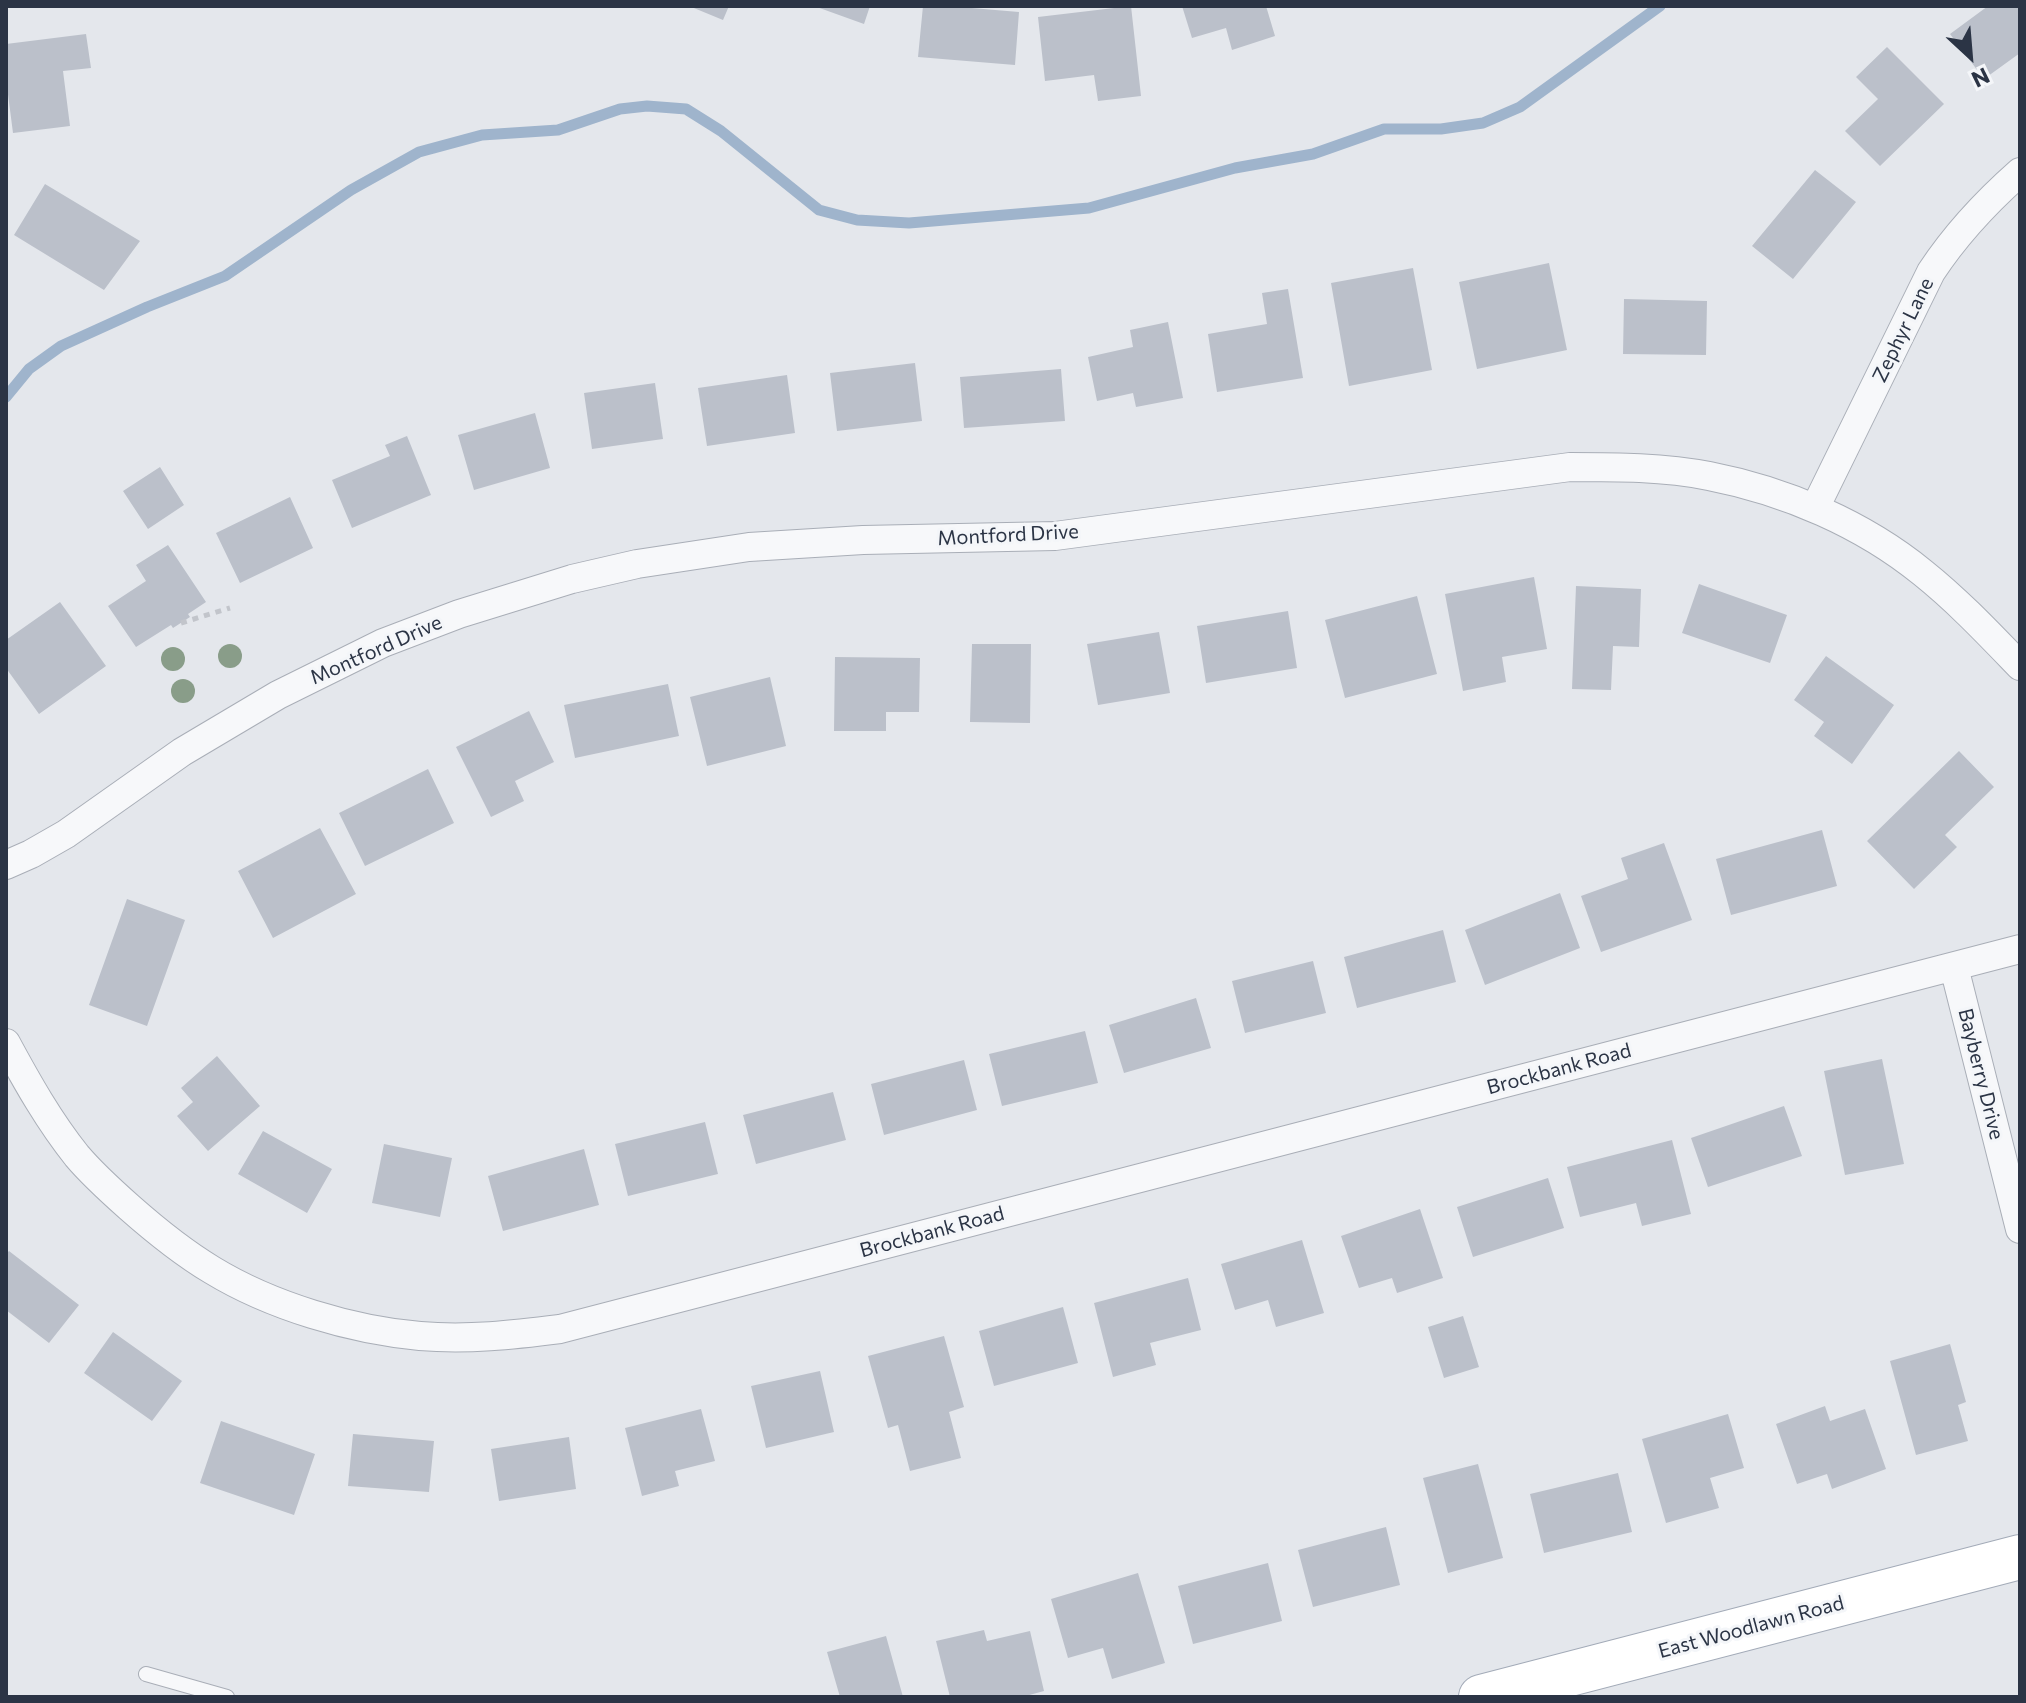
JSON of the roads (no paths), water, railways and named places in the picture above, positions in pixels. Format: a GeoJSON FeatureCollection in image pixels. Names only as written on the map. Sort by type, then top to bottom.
{"type":"FeatureCollection","features":[{"type":"Feature","properties":{"kind":"main road","name":"East Woodlawn Road"},"geometry":{"type":"LineString","coordinates":[[1481,1697],[2019,1562]]}},
{"type":"Feature","properties":{"kind":"street","name":"Zephyr Lane"},"geometry":{"type":"LineString","coordinates":[[1815,508],[1931,272],[1949,245],[1990,198],[2020,172]]}},
{"type":"Feature","properties":{"kind":"street","name":"Montford Drive"},"geometry":{"type":"LineString","coordinates":[[6,865],[66,834],[182,752],[278,695],[383,643],[459,614],[572,579],[637,564],[749,547],[863,540],[1055,536],[1570,467],[1637,467],[1709,476],[1778,494],[1815,508],[1875,539],[1922,572],[1979,623],[2020,666]]}},
{"type":"Feature","properties":{"kind":"street"},"geometry":{"type":"LineString","coordinates":[[1954,967],[2020,949]]}},
{"type":"Feature","properties":{"kind":"street","name":"Brockbank Road"},"geometry":{"type":"LineString","coordinates":[[6,1043],[37,1100],[86,1166],[161,1235],[213,1271],[279,1303],[348,1324],[419,1336],[491,1338],[560,1329],[1954,967]]}},
{"type":"Feature","properties":{"kind":"street","name":"Bayberry Drive"},"geometry":{"type":"LineString","coordinates":[[1954,967],[2020,1229]]}},
{"type":"Feature","properties":{"kind":"lane"},"geometry":{"type":"LineString","coordinates":[[146,1674],[227,1697]]}},
{"type":"Feature","properties":{"kind":"waterway"},"geometry":{"type":"LineString","coordinates":[[6,397],[29,369],[61,346],[225,276],[351,190],[419,152],[482,135],[558,130],[620,109],[647,106],[686,109],[721,131],[819,210],[857,220],[909,223],[1089,208],[1235,168],[1313,154],[1384,129],[1441,129],[1483,123],[1520,107],[1660,6]]}}]}
